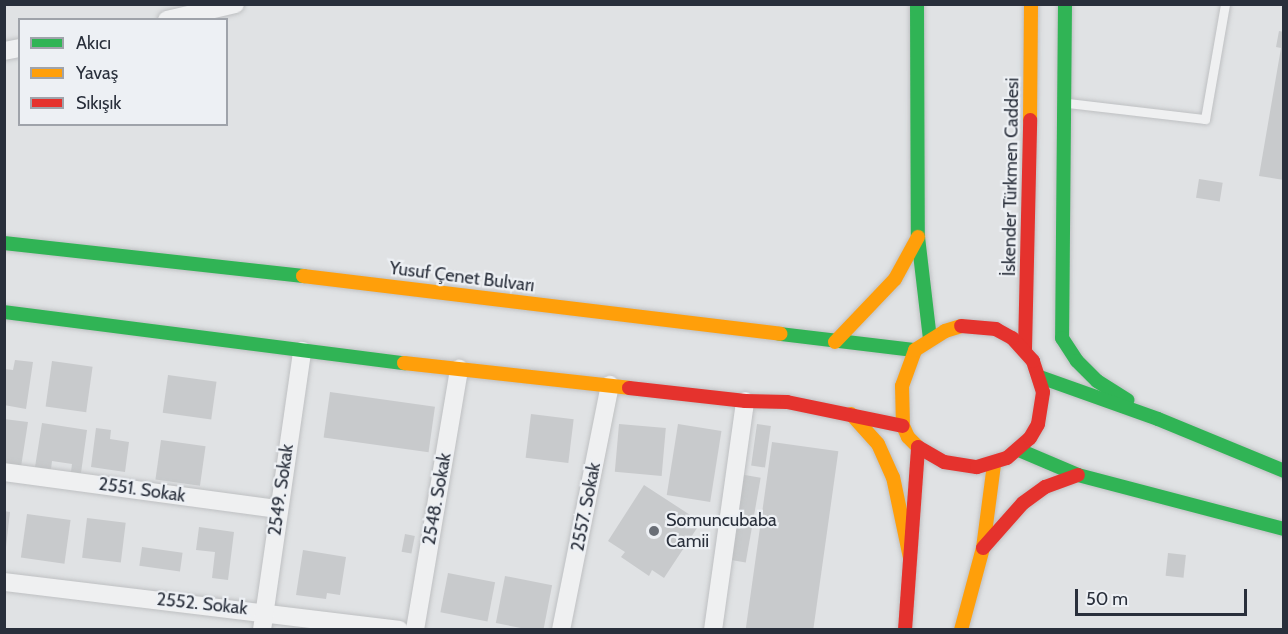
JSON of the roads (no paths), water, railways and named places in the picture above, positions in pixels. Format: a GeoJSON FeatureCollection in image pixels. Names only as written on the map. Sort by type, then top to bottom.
{"type":"FeatureCollection","features":[{"type":"Feature","properties":{"kind":"main road"},"geometry":{"type":"LineString","coordinates":[[917,4],[918,237],[930,339]]}},
{"type":"Feature","properties":{"kind":"main road","name":"İskender Türkmen Caddesi"},"geometry":{"type":"LineString","coordinates":[[1025,349],[1029,228],[1031,4]]}},
{"type":"Feature","properties":{"kind":"main road"},"geometry":{"type":"LineString","coordinates":[[1065,4],[1062,103],[1062,338],[1077,361],[1098,381],[1158,419]]}},
{"type":"Feature","properties":{"kind":"main road"},"geometry":{"type":"LineString","coordinates":[[836,342],[895,279],[918,237]]}},
{"type":"Feature","properties":{"kind":"main road","name":"Yusuf Çenet Bulvarı"},"geometry":{"type":"LineString","coordinates":[[4,243],[330,279],[915,350]]}},
{"type":"Feature","properties":{"kind":"main road"},"geometry":{"type":"LineString","coordinates":[[4,312],[302,351],[745,401],[787,402],[903,426]]}},
{"type":"Feature","properties":{"kind":"main road"},"geometry":{"type":"LineString","coordinates":[[979,326],[996,329],[1025,349],[1040,377],[1042,408],[1038,424],[1019,450],[994,464],[960,466],[944,462],[918,447],[908,437],[903,426],[902,386],[915,350],[930,339],[953,328],[979,326]]}},
{"type":"Feature","properties":{"kind":"main road"},"geometry":{"type":"LineString","coordinates":[[1040,377],[1158,419],[1284,471]]}},
{"type":"Feature","properties":{"kind":"main road"},"geometry":{"type":"LineString","coordinates":[[851,414],[878,444],[893,477],[910,558]]}},
{"type":"Feature","properties":{"kind":"main road"},"geometry":{"type":"LineString","coordinates":[[905,630],[918,447]]}},
{"type":"Feature","properties":{"kind":"main road"},"geometry":{"type":"LineString","coordinates":[[1019,450],[1078,475],[1284,529]]}},
{"type":"Feature","properties":{"kind":"main road"},"geometry":{"type":"LineString","coordinates":[[960,630],[982,548],[994,464]]}},
{"type":"Feature","properties":{"kind":"main road"},"geometry":{"type":"LineString","coordinates":[[982,548],[1023,503],[1045,487],[1078,475]]}},
{"type":"Feature","properties":{"kind":"street"},"geometry":{"type":"LineString","coordinates":[[176,18],[235,4]]}},
{"type":"Feature","properties":{"kind":"street","name":"2549. Sokak"},"geometry":{"type":"LineString","coordinates":[[264,621],[302,351]]}},
{"type":"Feature","properties":{"kind":"street","name":"2548. Sokak"},"geometry":{"type":"LineString","coordinates":[[415,630],[459,369]]}},
{"type":"Feature","properties":{"kind":"street","name":"2557. Sokak"},"geometry":{"type":"LineString","coordinates":[[561,630],[610,385]]}},
{"type":"Feature","properties":{"kind":"street"},"geometry":{"type":"LineString","coordinates":[[713,630],[745,401]]}},
{"type":"Feature","properties":{"kind":"street","name":"2551. Sokak"},"geometry":{"type":"LineString","coordinates":[[4,472],[279,508]]}},
{"type":"Feature","properties":{"kind":"street","name":"2552. Sokak"},"geometry":{"type":"LineString","coordinates":[[4,582],[264,621],[399,630]]}},
{"type":"Feature","properties":{"kind":"lane"},"geometry":{"type":"LineString","coordinates":[[1062,103],[1205,118],[1225,4]]}},
{"type":"Feature","properties":{"kind":"place","name":"Somuncubaba Camii"},"geometry":{"type":"Point","coordinates":[654,531]}}]}
